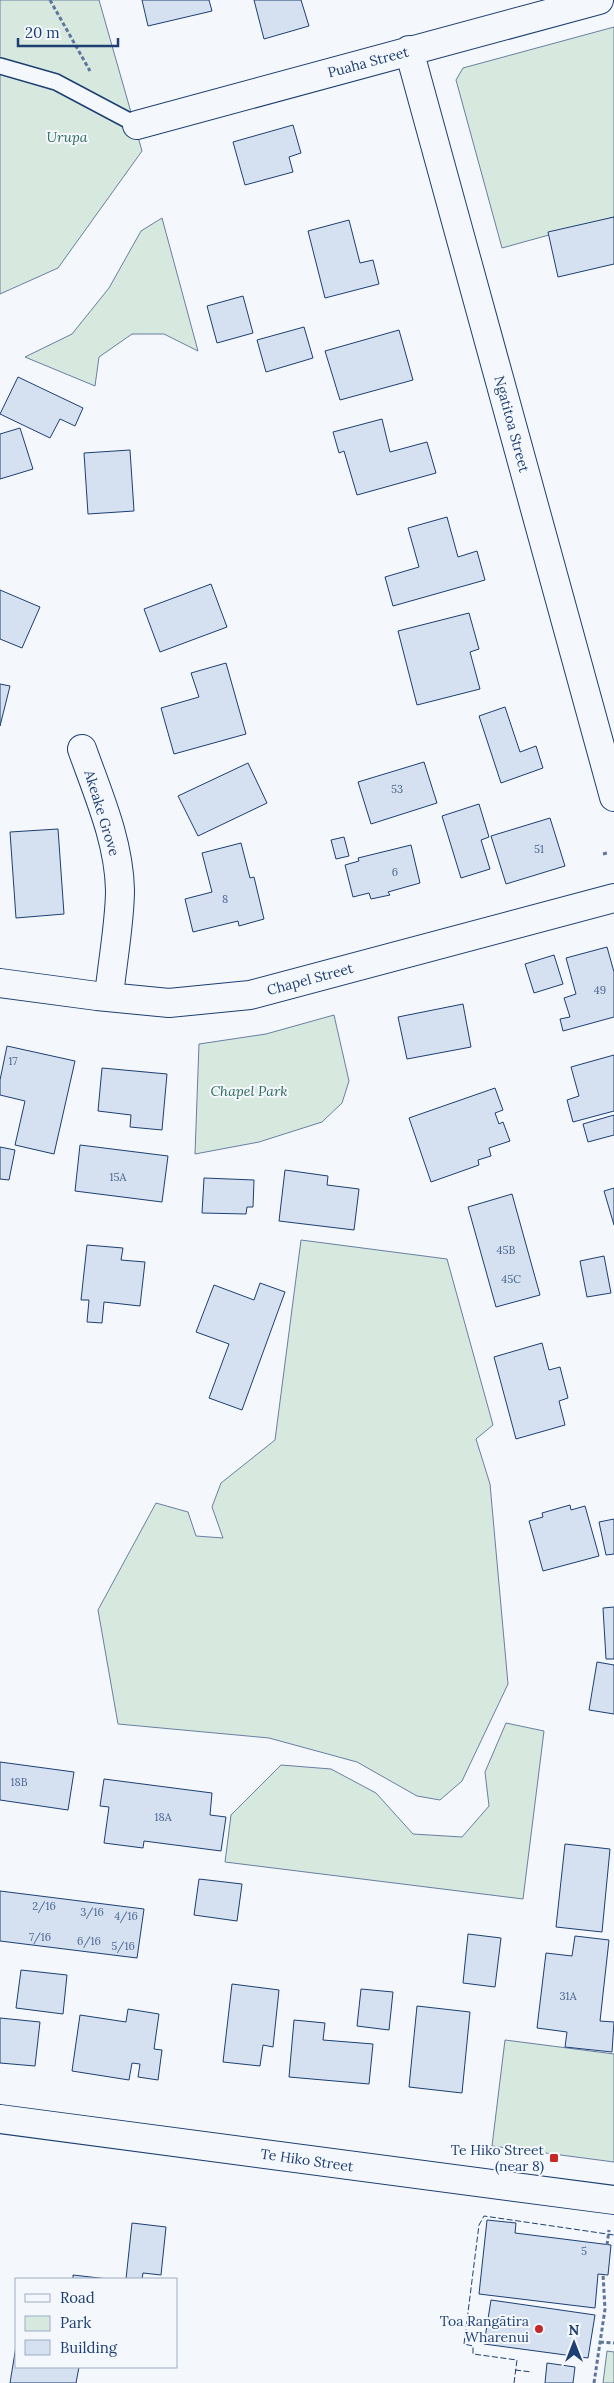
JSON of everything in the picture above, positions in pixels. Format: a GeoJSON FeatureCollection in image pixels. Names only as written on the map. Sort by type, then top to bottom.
{"type":"FeatureCollection","features":[{"type":"Feature","properties":{"kind":"street","name":"Puaha Street"},"geometry":{"type":"LineString","coordinates":[[137,125],[599,0]]}},
{"type":"Feature","properties":{"kind":"street","name":"Ngatitoa Street"},"geometry":{"type":"LineString","coordinates":[[409,50],[614,797]]}},
{"type":"Feature","properties":{"kind":"street","name":"Akeake Grove"},"geometry":{"type":"LineString","coordinates":[[82,749],[111,835],[118,862],[120,890],[109,997]]}},
{"type":"Feature","properties":{"kind":"street","name":"Chapel Street"},"geometry":{"type":"LineString","coordinates":[[0,983],[168,1003],[250,995],[614,898]]}},
{"type":"Feature","properties":{"kind":"street","name":"Te Hiko Street"},"geometry":{"type":"LineString","coordinates":[[0,2119],[614,2200]]}},
{"type":"Feature","properties":{"kind":"lane"},"geometry":{"type":"LineString","coordinates":[[0,66],[56,82],[137,125]]}},
{"type":"Feature","properties":{"kind":"path"},"geometry":{"type":"LineString","coordinates":[[50,0],[113,112]]}},
{"type":"Feature","properties":{"kind":"path"},"geometry":{"type":"LineString","coordinates":[[607,2245],[609,2230]]}},
{"type":"Feature","properties":{"kind":"path"},"geometry":{"type":"LineString","coordinates":[[594,2383],[605,2309],[603,2274]]}},
{"type":"Feature","properties":{"kind":"path"},"geometry":{"type":"LineString","coordinates":[[600,2342],[614,2344]]}},
{"type":"Feature","properties":{"kind":"green space","name":"Urupa"},"geometry":{"type":"Polygon","coordinates":[[[0,0],[99,0],[142,151],[58,268],[0,294],[0,0]]]}},
{"type":"Feature","properties":{"kind":"green space"},"geometry":{"type":"Polygon","coordinates":[[[614,27],[614,217],[502,248],[456,80],[463,68],[614,27]]]}},
{"type":"Feature","properties":{"kind":"green space"},"geometry":{"type":"Polygon","coordinates":[[[162,218],[198,351],[164,334],[132,334],[99,357],[95,386],[25,357],[72,334],[109,288],[141,231],[162,218]]]}},
{"type":"Feature","properties":{"kind":"green space","name":"Chapel Park"},"geometry":{"type":"Polygon","coordinates":[[[334,1015],[349,1081],[342,1103],[322,1122],[259,1142],[195,1154],[199,1044],[266,1034],[334,1015]]]}},
{"type":"Feature","properties":{"kind":"green space"},"geometry":{"type":"Polygon","coordinates":[[[301,1240],[447,1259],[493,1425],[476,1439],[490,1484],[508,1684],[462,1781],[440,1800],[417,1796],[357,1762],[269,1738],[118,1724],[98,1610],[156,1503],[188,1512],[196,1536],[223,1538],[212,1507],[221,1483],[275,1440],[301,1240]]]}},
{"type":"Feature","properties":{"kind":"green space"},"geometry":{"type":"Polygon","coordinates":[[[506,1723],[544,1731],[523,1899],[225,1862],[231,1815],[281,1765],[331,1769],[376,1793],[413,1834],[462,1837],[489,1806],[485,1772],[506,1723]]]}},
{"type":"Feature","properties":{"kind":"green space"},"geometry":{"type":"Polygon","coordinates":[[[505,2040],[614,2054],[614,2162],[492,2146],[505,2040]]]}},
{"type":"Feature","properties":{"kind":"green space"},"geometry":{"type":"Polygon","coordinates":[[[607,2351],[614,2352],[614,2383],[603,2383],[607,2351]]]}},
{"type":"Feature","properties":{"kind":"building"},"geometry":{"type":"Polygon","coordinates":[[[142,0],[209,0],[212,11],[148,26],[142,0]]]}},
{"type":"Feature","properties":{"kind":"building"},"geometry":{"type":"Polygon","coordinates":[[[254,0],[301,0],[309,26],[264,39],[254,0]]]}},
{"type":"Feature","properties":{"kind":"building"},"geometry":{"type":"Polygon","coordinates":[[[293,125],[301,153],[289,157],[293,172],[245,185],[233,142],[293,125]]]}},
{"type":"Feature","properties":{"kind":"building"},"geometry":{"type":"Polygon","coordinates":[[[614,217],[614,264],[558,277],[548,232],[614,217]]]}},
{"type":"Feature","properties":{"kind":"building"},"geometry":{"type":"Polygon","coordinates":[[[349,220],[360,263],[373,260],[379,284],[325,298],[308,231],[349,220]]]}},
{"type":"Feature","properties":{"kind":"building"},"geometry":{"type":"Polygon","coordinates":[[[243,296],[253,333],[217,343],[207,306],[243,296]]]}},
{"type":"Feature","properties":{"kind":"building"},"geometry":{"type":"Polygon","coordinates":[[[304,327],[313,358],[266,372],[257,340],[304,327]]]}},
{"type":"Feature","properties":{"kind":"building"},"geometry":{"type":"Polygon","coordinates":[[[399,330],[413,380],[340,400],[325,351],[399,330]]]}},
{"type":"Feature","properties":{"kind":"building"},"geometry":{"type":"Polygon","coordinates":[[[18,377],[83,408],[75,426],[60,419],[50,438],[0,414],[18,377]]]}},
{"type":"Feature","properties":{"kind":"building"},"geometry":{"type":"Polygon","coordinates":[[[382,419],[390,452],[427,442],[436,473],[357,495],[344,451],[339,453],[333,432],[382,419]]]}},
{"type":"Feature","properties":{"kind":"building"},"geometry":{"type":"Polygon","coordinates":[[[20,428],[33,469],[0,479],[0,434],[20,428]]]}},
{"type":"Feature","properties":{"kind":"building"},"geometry":{"type":"Polygon","coordinates":[[[130,450],[134,511],[88,514],[84,453],[130,450]]]}},
{"type":"Feature","properties":{"kind":"building"},"geometry":{"type":"Polygon","coordinates":[[[447,517],[458,557],[477,551],[485,580],[393,606],[385,577],[419,567],[408,528],[447,517]]]}},
{"type":"Feature","properties":{"kind":"building"},"geometry":{"type":"Polygon","coordinates":[[[211,584],[227,627],[160,652],[144,609],[211,584]]]}},
{"type":"Feature","properties":{"kind":"building"},"geometry":{"type":"Polygon","coordinates":[[[0,590],[40,607],[22,648],[0,639],[0,590]]]}},
{"type":"Feature","properties":{"kind":"building"},"geometry":{"type":"Polygon","coordinates":[[[469,613],[479,649],[470,652],[480,689],[417,705],[398,631],[469,613]]]}},
{"type":"Feature","properties":{"kind":"building"},"geometry":{"type":"Polygon","coordinates":[[[226,663],[246,734],[174,754],[161,708],[199,697],[191,673],[226,663]]]}},
{"type":"Feature","properties":{"kind":"building"},"geometry":{"type":"Polygon","coordinates":[[[0,684],[10,686],[0,726],[0,684]]]}},
{"type":"Feature","properties":{"kind":"building"},"geometry":{"type":"Polygon","coordinates":[[[505,707],[520,752],[536,746],[543,768],[501,783],[479,716],[505,707]]]}},
{"type":"Feature","properties":{"kind":"building"},"geometry":{"type":"Polygon","coordinates":[[[424,762],[437,803],[371,824],[358,782],[424,762]]]}},
{"type":"Feature","properties":{"kind":"building"},"geometry":{"type":"Polygon","coordinates":[[[248,763],[267,803],[198,836],[178,796],[248,763]]]}},
{"type":"Feature","properties":{"kind":"building"},"geometry":{"type":"Polygon","coordinates":[[[479,804],[489,837],[481,840],[490,869],[461,878],[442,816],[479,804]]]}},
{"type":"Feature","properties":{"kind":"building"},"geometry":{"type":"Polygon","coordinates":[[[550,818],[565,866],[506,884],[491,836],[550,818]]]}},
{"type":"Feature","properties":{"kind":"building"},"geometry":{"type":"Polygon","coordinates":[[[58,829],[64,914],[16,918],[10,832],[58,829]]]}},
{"type":"Feature","properties":{"kind":"building"},"geometry":{"type":"Polygon","coordinates":[[[344,837],[349,856],[336,859],[331,840],[344,837]]]}},
{"type":"Feature","properties":{"kind":"building"},"geometry":{"type":"Polygon","coordinates":[[[241,843],[250,878],[254,877],[264,919],[239,926],[238,921],[193,932],[185,899],[212,892],[202,853],[241,843]]]}},
{"type":"Feature","properties":{"kind":"building"},"geometry":{"type":"Polygon","coordinates":[[[411,845],[420,883],[388,892],[390,895],[371,899],[369,893],[353,897],[345,865],[359,861],[358,858],[411,845]]]}},
{"type":"Feature","properties":{"kind":"building"},"geometry":{"type":"Polygon","coordinates":[[[607,947],[614,972],[614,1017],[563,1031],[560,1019],[570,1017],[564,998],[576,994],[566,958],[607,947]]]}},
{"type":"Feature","properties":{"kind":"building"},"geometry":{"type":"Polygon","coordinates":[[[554,955],[563,984],[534,993],[525,964],[554,955]]]}},
{"type":"Feature","properties":{"kind":"building"},"geometry":{"type":"Polygon","coordinates":[[[463,1004],[471,1047],[407,1059],[398,1017],[463,1004]]]}},
{"type":"Feature","properties":{"kind":"building"},"geometry":{"type":"Polygon","coordinates":[[[7,1046],[75,1061],[54,1154],[15,1145],[25,1101],[0,1095],[0,1080],[7,1046]]]}},
{"type":"Feature","properties":{"kind":"building"},"geometry":{"type":"Polygon","coordinates":[[[614,1055],[614,1111],[573,1122],[567,1100],[579,1096],[571,1067],[614,1055]]]}},
{"type":"Feature","properties":{"kind":"building"},"geometry":{"type":"Polygon","coordinates":[[[102,1068],[167,1074],[162,1130],[130,1127],[131,1115],[98,1111],[102,1068]]]}},
{"type":"Feature","properties":{"kind":"building"},"geometry":{"type":"Polygon","coordinates":[[[495,1088],[503,1110],[495,1113],[499,1124],[503,1122],[510,1141],[489,1148],[491,1156],[478,1160],[479,1165],[431,1182],[409,1118],[495,1088]]]}},
{"type":"Feature","properties":{"kind":"building"},"geometry":{"type":"Polygon","coordinates":[[[614,1115],[614,1135],[588,1142],[583,1124],[614,1115]]]}},
{"type":"Feature","properties":{"kind":"building"},"geometry":{"type":"Polygon","coordinates":[[[80,1145],[168,1156],[162,1202],[75,1191],[80,1145]]]}},
{"type":"Feature","properties":{"kind":"building"},"geometry":{"type":"Polygon","coordinates":[[[0,1147],[15,1150],[9,1180],[0,1179],[0,1147]]]}},
{"type":"Feature","properties":{"kind":"building"},"geometry":{"type":"Polygon","coordinates":[[[285,1170],[328,1176],[327,1185],[359,1189],[354,1230],[279,1221],[285,1170]]]}},
{"type":"Feature","properties":{"kind":"building"},"geometry":{"type":"Polygon","coordinates":[[[204,1178],[254,1180],[253,1207],[247,1207],[246,1214],[202,1213],[204,1178]]]}},
{"type":"Feature","properties":{"kind":"building"},"geometry":{"type":"Polygon","coordinates":[[[614,1188],[614,1225],[604,1191],[614,1188]]]}},
{"type":"Feature","properties":{"kind":"building"},"geometry":{"type":"Polygon","coordinates":[[[512,1194],[540,1295],[496,1307],[468,1207],[512,1194]]]}},
{"type":"Feature","properties":{"kind":"building"},"geometry":{"type":"Polygon","coordinates":[[[87,1245],[123,1248],[121,1260],[145,1262],[140,1306],[104,1302],[102,1323],[87,1322],[89,1300],[81,1300],[87,1245]]]}},
{"type":"Feature","properties":{"kind":"building"},"geometry":{"type":"Polygon","coordinates":[[[604,1256],[611,1293],[587,1297],[580,1261],[604,1256]]]}},
{"type":"Feature","properties":{"kind":"building"},"geometry":{"type":"Polygon","coordinates":[[[260,1283],[285,1292],[242,1410],[209,1398],[229,1344],[196,1332],[214,1285],[254,1300],[260,1283]]]}},
{"type":"Feature","properties":{"kind":"building"},"geometry":{"type":"Polygon","coordinates":[[[542,1343],[549,1370],[560,1367],[568,1398],[559,1401],[565,1425],[516,1439],[494,1357],[542,1343]]]}},
{"type":"Feature","properties":{"kind":"building"},"geometry":{"type":"Polygon","coordinates":[[[570,1505],[571,1510],[585,1506],[599,1556],[543,1571],[529,1521],[543,1517],[542,1513],[570,1505]]]}},
{"type":"Feature","properties":{"kind":"building"},"geometry":{"type":"Polygon","coordinates":[[[614,1519],[614,1554],[606,1555],[599,1522],[614,1519]]]}},
{"type":"Feature","properties":{"kind":"building"},"geometry":{"type":"Polygon","coordinates":[[[614,1607],[614,1659],[606,1659],[603,1608],[614,1607]]]}},
{"type":"Feature","properties":{"kind":"building"},"geometry":{"type":"Polygon","coordinates":[[[597,1662],[614,1665],[614,1714],[589,1710],[597,1662]]]}},
{"type":"Feature","properties":{"kind":"building"},"geometry":{"type":"Polygon","coordinates":[[[0,1762],[74,1772],[68,1810],[0,1800],[0,1762]]]}},
{"type":"Feature","properties":{"kind":"building"},"geometry":{"type":"Polygon","coordinates":[[[104,1779],[212,1793],[210,1815],[226,1817],[221,1851],[144,1841],[143,1848],[104,1843],[109,1807],[100,1806],[104,1779]]]}},
{"type":"Feature","properties":{"kind":"building"},"geometry":{"type":"Polygon","coordinates":[[[565,1844],[610,1849],[602,1932],[556,1927],[565,1844]]]}},
{"type":"Feature","properties":{"kind":"building"},"geometry":{"type":"Polygon","coordinates":[[[199,1879],[242,1884],[237,1921],[194,1915],[199,1879]]]}},
{"type":"Feature","properties":{"kind":"building"},"geometry":{"type":"Polygon","coordinates":[[[0,1891],[144,1909],[137,1958],[0,1941],[0,1891]]]}},
{"type":"Feature","properties":{"kind":"building"},"geometry":{"type":"Polygon","coordinates":[[[468,1934],[501,1938],[495,1987],[463,1983],[468,1934]]]}},
{"type":"Feature","properties":{"kind":"building"},"geometry":{"type":"Polygon","coordinates":[[[575,1936],[609,1940],[600,2021],[614,2022],[612,2052],[565,2047],[567,2032],[537,2028],[546,1953],[572,1956],[575,1936]]]}},
{"type":"Feature","properties":{"kind":"building"},"geometry":{"type":"Polygon","coordinates":[[[21,1970],[67,1975],[63,2014],[16,2008],[21,1970]]]}},
{"type":"Feature","properties":{"kind":"building"},"geometry":{"type":"Polygon","coordinates":[[[232,1984],[279,1990],[273,2047],[263,2045],[260,2066],[223,2062],[232,1984]]]}},
{"type":"Feature","properties":{"kind":"building"},"geometry":{"type":"Polygon","coordinates":[[[361,1989],[393,1992],[389,2030],[357,2026],[361,1989]]]}},
{"type":"Feature","properties":{"kind":"building"},"geometry":{"type":"Polygon","coordinates":[[[417,2006],[470,2012],[462,2093],[409,2087],[417,2006]]]}},
{"type":"Feature","properties":{"kind":"building"},"geometry":{"type":"Polygon","coordinates":[[[128,2009],[159,2014],[154,2049],[162,2050],[158,2080],[138,2077],[140,2064],[132,2063],[129,2080],[72,2071],[80,2015],[126,2022],[128,2009]]]}},
{"type":"Feature","properties":{"kind":"building"},"geometry":{"type":"Polygon","coordinates":[[[0,2018],[40,2022],[35,2066],[0,2063],[0,2018]]]}},
{"type":"Feature","properties":{"kind":"building"},"geometry":{"type":"Polygon","coordinates":[[[294,2020],[325,2023],[323,2040],[373,2044],[369,2084],[289,2077],[294,2020]]]}},
{"type":"Feature","properties":{"kind":"building"},"geometry":{"type":"Polygon","coordinates":[[[487,2220],[516,2223],[515,2233],[611,2245],[608,2275],[598,2274],[595,2308],[479,2294],[487,2220]]]}},
{"type":"Feature","properties":{"kind":"building"},"geometry":{"type":"Polygon","coordinates":[[[132,2223],[166,2227],[161,2275],[143,2273],[142,2278],[126,2278],[132,2223]]]}},
{"type":"Feature","properties":{"kind":"building"},"geometry":{"type":"Polygon","coordinates":[[[73,2275],[99,2278],[73,2278],[73,2275]]]}},
{"type":"Feature","properties":{"kind":"building","name":"Toa Rangātira Wharenui"},"geometry":{"type":"Polygon","coordinates":[[[491,2300],[595,2315],[588,2358],[484,2344],[491,2300]]]}},
{"type":"Feature","properties":{"kind":"building"},"geometry":{"type":"Polygon","coordinates":[[[15,2352],[15,2368],[79,2368],[76,2383],[10,2383],[15,2352]]]}},
{"type":"Feature","properties":{"kind":"building"},"geometry":{"type":"Polygon","coordinates":[[[547,2363],[575,2367],[573,2383],[545,2383],[547,2363]]]}},
{"type":"Feature","properties":{"kind":"fence"},"geometry":{"type":"LineString","coordinates":[[514,2383],[517,2360],[473,2354],[473,2346],[464,2344],[479,2225],[484,2216],[614,2235]]}},
{"type":"Feature","properties":{"kind":"fence"},"geometry":{"type":"LineString","coordinates":[[515,2370],[532,2372]]}},
{"type":"Feature","properties":{"kind":"place","name":"Te Hiko Street (near 8)"},"geometry":{"type":"Point","coordinates":[554,2158]}},
{"type":"Feature","properties":{"kind":"place","name":"Toa Rangātira Wharenui"},"geometry":{"type":"Point","coordinates":[539,2329]}}]}
